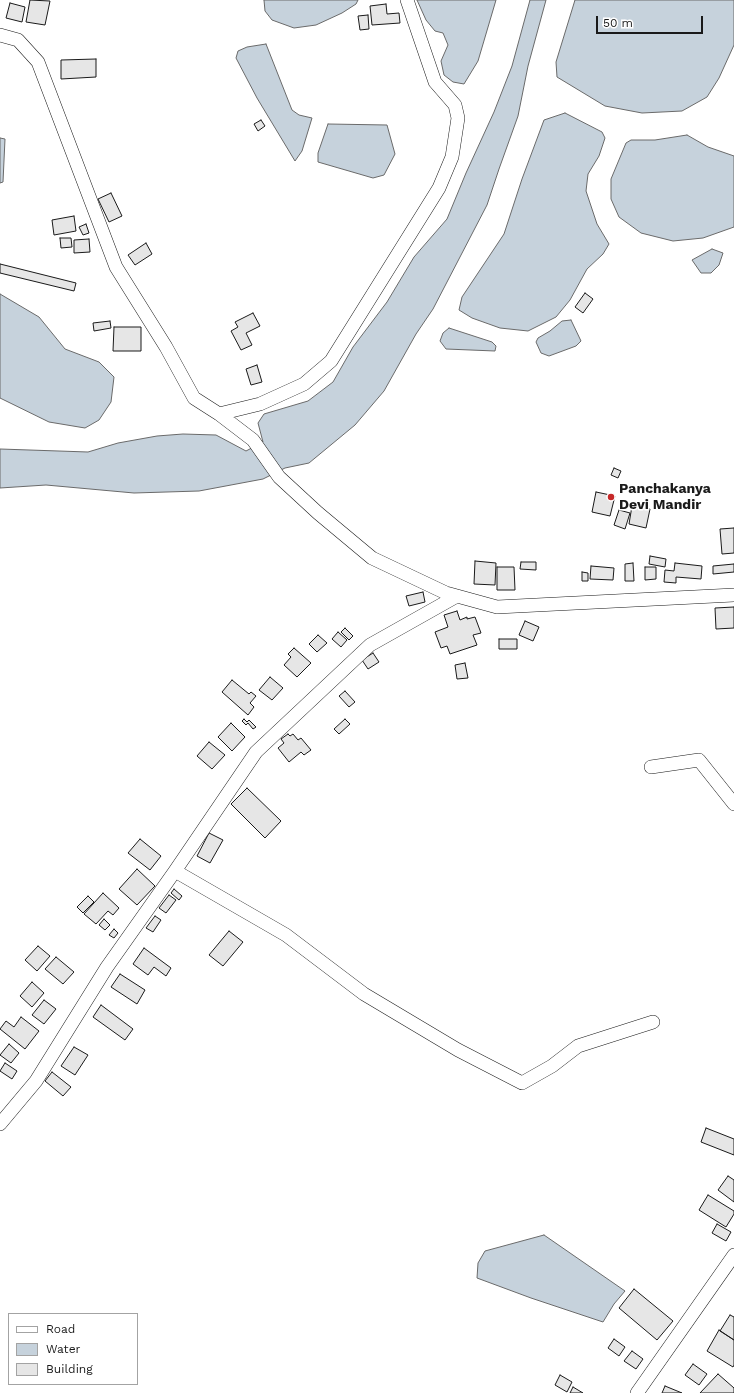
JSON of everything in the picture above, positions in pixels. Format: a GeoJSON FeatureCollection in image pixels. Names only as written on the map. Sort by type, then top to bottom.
{"type":"FeatureCollection","features":[{"type":"Feature","properties":{"kind":"street"},"geometry":{"type":"LineString","coordinates":[[219,414],[260,404],[304,384],[331,361],[439,188],[452,157],[458,118],[455,105],[435,82],[407,0]]}},
{"type":"Feature","properties":{"kind":"street"},"geometry":{"type":"LineString","coordinates":[[0,35],[18,40],[38,62],[116,267],[166,347],[194,398],[219,414],[253,440],[279,476],[318,514],[372,558],[446,593],[498,607],[734,595]]}},
{"type":"Feature","properties":{"kind":"street"},"geometry":{"type":"LineString","coordinates":[[0,1124],[36,1081],[107,967],[175,871],[256,752],[370,645],[457,596]]}},
{"type":"Feature","properties":{"kind":"street"},"geometry":{"type":"LineString","coordinates":[[651,767],[699,760],[734,804]]}},
{"type":"Feature","properties":{"kind":"street"},"geometry":{"type":"LineString","coordinates":[[175,871],[286,935],[364,994],[458,1050],[522,1083],[552,1066],[578,1046],[653,1022]]}},
{"type":"Feature","properties":{"kind":"street"},"geometry":{"type":"LineString","coordinates":[[637,1393],[734,1254]]}},
{"type":"Feature","properties":{"kind":"water"},"geometry":{"type":"Polygon","coordinates":[[[264,0],[358,0],[356,4],[342,13],[316,25],[294,28],[272,20],[265,11],[264,0]]]}},
{"type":"Feature","properties":{"kind":"water"},"geometry":{"type":"Polygon","coordinates":[[[417,0],[496,0],[478,61],[464,84],[453,82],[444,75],[441,61],[448,45],[443,33],[435,31],[426,20],[417,0]]]}},
{"type":"Feature","properties":{"kind":"water"},"geometry":{"type":"Polygon","coordinates":[[[530,0],[546,0],[528,66],[518,116],[487,205],[433,309],[416,334],[384,391],[355,425],[309,463],[285,468],[263,479],[199,491],[134,493],[46,485],[0,488],[0,449],[88,452],[118,443],[157,436],[183,434],[216,435],[246,451],[263,442],[258,423],[264,414],[308,401],[333,382],[353,347],[387,302],[414,257],[447,219],[494,112],[512,66],[530,0]]]}},
{"type":"Feature","properties":{"kind":"water"},"geometry":{"type":"Polygon","coordinates":[[[575,0],[734,0],[734,45],[719,78],[707,97],[682,111],[642,113],[605,106],[557,77],[556,62],[575,0]]]}},
{"type":"Feature","properties":{"kind":"water"},"geometry":{"type":"Polygon","coordinates":[[[266,44],[292,110],[299,115],[312,118],[302,151],[295,161],[257,98],[236,58],[238,51],[247,47],[266,44]]]}},
{"type":"Feature","properties":{"kind":"water"},"geometry":{"type":"Polygon","coordinates":[[[565,113],[602,132],[605,138],[599,156],[588,174],[586,191],[597,224],[609,244],[603,254],[587,269],[570,300],[556,317],[528,331],[500,328],[472,318],[459,310],[462,297],[504,234],[522,179],[544,120],[565,113]]]}},
{"type":"Feature","properties":{"kind":"water"},"geometry":{"type":"Polygon","coordinates":[[[328,124],[387,125],[395,154],[384,175],[373,178],[318,162],[318,153],[328,124]]]}},
{"type":"Feature","properties":{"kind":"water"},"geometry":{"type":"Polygon","coordinates":[[[687,135],[708,147],[734,156],[734,227],[703,238],[673,241],[641,233],[619,217],[611,199],[611,179],[626,143],[631,140],[655,140],[687,135]]]}},
{"type":"Feature","properties":{"kind":"water"},"geometry":{"type":"Polygon","coordinates":[[[0,138],[5,139],[3,182],[0,183],[0,138]]]}},
{"type":"Feature","properties":{"kind":"water"},"geometry":{"type":"Polygon","coordinates":[[[712,249],[723,253],[719,265],[711,273],[701,273],[692,260],[712,249]]]}},
{"type":"Feature","properties":{"kind":"water"},"geometry":{"type":"Polygon","coordinates":[[[0,294],[39,317],[65,349],[99,362],[114,377],[111,402],[99,420],[85,428],[49,422],[0,398],[0,294]]]}},
{"type":"Feature","properties":{"kind":"water"},"geometry":{"type":"Polygon","coordinates":[[[571,320],[581,341],[576,346],[549,356],[541,353],[536,342],[538,338],[550,331],[562,321],[571,320]]]}},
{"type":"Feature","properties":{"kind":"water"},"geometry":{"type":"Polygon","coordinates":[[[449,328],[492,342],[496,346],[495,351],[446,349],[440,341],[443,333],[449,328]]]}},
{"type":"Feature","properties":{"kind":"water"},"geometry":{"type":"Polygon","coordinates":[[[544,1235],[625,1291],[614,1304],[603,1322],[477,1278],[478,1263],[485,1251],[544,1235]]]}},
{"type":"Feature","properties":{"kind":"building"},"geometry":{"type":"Polygon","coordinates":[[[30,0],[50,1],[45,25],[26,22],[30,0]]]}},
{"type":"Feature","properties":{"kind":"building"},"geometry":{"type":"Polygon","coordinates":[[[10,3],[25,7],[22,22],[6,18],[10,3]]]}},
{"type":"Feature","properties":{"kind":"building"},"geometry":{"type":"Polygon","coordinates":[[[386,4],[387,14],[399,13],[400,23],[372,25],[370,6],[386,4]]]}},
{"type":"Feature","properties":{"kind":"building"},"geometry":{"type":"Polygon","coordinates":[[[368,15],[369,29],[360,30],[358,16],[368,15]]]}},
{"type":"Feature","properties":{"kind":"building"},"geometry":{"type":"Polygon","coordinates":[[[96,59],[96,77],[61,79],[61,60],[96,59]]]}},
{"type":"Feature","properties":{"kind":"building"},"geometry":{"type":"Polygon","coordinates":[[[261,120],[265,126],[258,131],[254,124],[261,120]]]}},
{"type":"Feature","properties":{"kind":"building"},"geometry":{"type":"Polygon","coordinates":[[[111,193],[122,216],[109,222],[98,199],[111,193]]]}},
{"type":"Feature","properties":{"kind":"building"},"geometry":{"type":"Polygon","coordinates":[[[74,216],[76,231],[54,235],[52,220],[74,216]]]}},
{"type":"Feature","properties":{"kind":"building"},"geometry":{"type":"Polygon","coordinates":[[[86,224],[89,233],[83,235],[79,227],[86,224]]]}},
{"type":"Feature","properties":{"kind":"building"},"geometry":{"type":"Polygon","coordinates":[[[60,238],[71,238],[72,247],[61,248],[60,238]]]}},
{"type":"Feature","properties":{"kind":"building"},"geometry":{"type":"Polygon","coordinates":[[[89,239],[90,252],[74,253],[74,240],[89,239]]]}},
{"type":"Feature","properties":{"kind":"building"},"geometry":{"type":"Polygon","coordinates":[[[146,243],[152,254],[135,265],[128,255],[146,243]]]}},
{"type":"Feature","properties":{"kind":"building"},"geometry":{"type":"Polygon","coordinates":[[[0,264],[76,283],[74,291],[0,273],[0,264]]]}},
{"type":"Feature","properties":{"kind":"building"},"geometry":{"type":"Polygon","coordinates":[[[585,293],[593,299],[583,313],[575,307],[585,293]]]}},
{"type":"Feature","properties":{"kind":"building"},"geometry":{"type":"Polygon","coordinates":[[[253,313],[260,326],[246,333],[252,345],[241,350],[231,331],[238,327],[235,322],[253,313]]]}},
{"type":"Feature","properties":{"kind":"building"},"geometry":{"type":"Polygon","coordinates":[[[110,321],[111,328],[94,331],[93,323],[110,321]]]}},
{"type":"Feature","properties":{"kind":"building"},"geometry":{"type":"Polygon","coordinates":[[[114,327],[141,327],[141,351],[113,351],[114,327]]]}},
{"type":"Feature","properties":{"kind":"building"},"geometry":{"type":"Polygon","coordinates":[[[257,365],[262,382],[251,385],[246,369],[257,365]]]}},
{"type":"Feature","properties":{"kind":"building"},"geometry":{"type":"Polygon","coordinates":[[[614,468],[621,471],[618,478],[611,475],[614,468]]]}},
{"type":"Feature","properties":{"kind":"building"},"geometry":{"type":"Polygon","coordinates":[[[596,492],[615,496],[610,516],[592,512],[596,492]]]}},
{"type":"Feature","properties":{"kind":"building"},"geometry":{"type":"Polygon","coordinates":[[[632,506],[650,509],[646,528],[629,524],[632,506]]]}},
{"type":"Feature","properties":{"kind":"building"},"geometry":{"type":"Polygon","coordinates":[[[619,510],[630,513],[625,529],[614,525],[619,510]]]}},
{"type":"Feature","properties":{"kind":"building"},"geometry":{"type":"Polygon","coordinates":[[[734,528],[734,553],[722,554],[720,529],[734,528]]]}},
{"type":"Feature","properties":{"kind":"building"},"geometry":{"type":"Polygon","coordinates":[[[650,556],[666,559],[665,567],[649,564],[650,556]]]}},
{"type":"Feature","properties":{"kind":"building"},"geometry":{"type":"Polygon","coordinates":[[[475,561],[496,563],[495,585],[474,584],[475,561]]]}},
{"type":"Feature","properties":{"kind":"building"},"geometry":{"type":"Polygon","coordinates":[[[521,562],[536,562],[536,570],[520,569],[521,562]]]}},
{"type":"Feature","properties":{"kind":"building"},"geometry":{"type":"Polygon","coordinates":[[[633,563],[634,581],[625,581],[625,564],[633,563]]]}},
{"type":"Feature","properties":{"kind":"building"},"geometry":{"type":"Polygon","coordinates":[[[675,563],[702,566],[701,579],[676,577],[676,583],[664,582],[665,570],[674,571],[675,563]]]}},
{"type":"Feature","properties":{"kind":"building"},"geometry":{"type":"Polygon","coordinates":[[[734,564],[734,572],[713,574],[713,566],[734,564]]]}},
{"type":"Feature","properties":{"kind":"building"},"geometry":{"type":"Polygon","coordinates":[[[591,566],[614,568],[613,580],[590,579],[591,566]]]}},
{"type":"Feature","properties":{"kind":"building"},"geometry":{"type":"Polygon","coordinates":[[[497,567],[514,567],[515,590],[497,590],[497,567]]]}},
{"type":"Feature","properties":{"kind":"building"},"geometry":{"type":"Polygon","coordinates":[[[645,567],[656,567],[656,579],[645,580],[645,567]]]}},
{"type":"Feature","properties":{"kind":"building"},"geometry":{"type":"Polygon","coordinates":[[[582,572],[588,573],[588,581],[582,581],[582,572]]]}},
{"type":"Feature","properties":{"kind":"building"},"geometry":{"type":"Polygon","coordinates":[[[423,592],[425,602],[409,606],[406,596],[423,592]]]}},
{"type":"Feature","properties":{"kind":"building"},"geometry":{"type":"Polygon","coordinates":[[[734,607],[734,628],[716,629],[715,608],[734,607]]]}},
{"type":"Feature","properties":{"kind":"building"},"geometry":{"type":"Polygon","coordinates":[[[457,611],[460,620],[467,617],[467,619],[475,617],[481,633],[473,635],[477,645],[450,654],[447,646],[441,648],[435,632],[448,627],[444,615],[457,611]]]}},
{"type":"Feature","properties":{"kind":"building"},"geometry":{"type":"Polygon","coordinates":[[[525,621],[539,627],[533,641],[519,635],[525,621]]]}},
{"type":"Feature","properties":{"kind":"building"},"geometry":{"type":"Polygon","coordinates":[[[345,628],[353,636],[349,640],[341,632],[345,628]]]}},
{"type":"Feature","properties":{"kind":"building"},"geometry":{"type":"Polygon","coordinates":[[[338,632],[347,640],[341,647],[332,639],[338,632]]]}},
{"type":"Feature","properties":{"kind":"building"},"geometry":{"type":"Polygon","coordinates":[[[318,635],[327,643],[317,652],[309,644],[318,635]]]}},
{"type":"Feature","properties":{"kind":"building"},"geometry":{"type":"Polygon","coordinates":[[[499,639],[517,639],[517,649],[499,649],[499,639]]]}},
{"type":"Feature","properties":{"kind":"building"},"geometry":{"type":"Polygon","coordinates":[[[294,648],[311,663],[297,677],[284,665],[291,657],[288,654],[294,648]]]}},
{"type":"Feature","properties":{"kind":"building"},"geometry":{"type":"Polygon","coordinates":[[[373,653],[379,662],[368,669],[362,660],[373,653]]]}},
{"type":"Feature","properties":{"kind":"building"},"geometry":{"type":"Polygon","coordinates":[[[465,663],[468,678],[457,679],[455,665],[465,663]]]}},
{"type":"Feature","properties":{"kind":"building"},"geometry":{"type":"Polygon","coordinates":[[[270,677],[283,688],[272,700],[259,690],[270,677]]]}},
{"type":"Feature","properties":{"kind":"building"},"geometry":{"type":"Polygon","coordinates":[[[232,680],[249,694],[251,692],[256,696],[250,703],[254,707],[248,715],[222,692],[232,680]]]}},
{"type":"Feature","properties":{"kind":"building"},"geometry":{"type":"Polygon","coordinates":[[[345,691],[355,702],[349,707],[339,696],[345,691]]]}},
{"type":"Feature","properties":{"kind":"building"},"geometry":{"type":"Polygon","coordinates":[[[244,719],[247,722],[249,720],[256,727],[253,729],[248,723],[246,725],[242,721],[244,719]]]}},
{"type":"Feature","properties":{"kind":"building"},"geometry":{"type":"Polygon","coordinates":[[[345,719],[350,724],[339,734],[334,729],[345,719]]]}},
{"type":"Feature","properties":{"kind":"building"},"geometry":{"type":"Polygon","coordinates":[[[231,723],[245,737],[232,751],[218,737],[231,723]]]}},
{"type":"Feature","properties":{"kind":"building"},"geometry":{"type":"Polygon","coordinates":[[[288,734],[290,736],[293,734],[298,740],[301,738],[311,750],[304,755],[301,752],[289,762],[278,748],[284,743],[281,739],[288,734]]]}},
{"type":"Feature","properties":{"kind":"building"},"geometry":{"type":"Polygon","coordinates":[[[209,742],[225,755],[212,769],[197,756],[209,742]]]}},
{"type":"Feature","properties":{"kind":"building"},"geometry":{"type":"Polygon","coordinates":[[[247,788],[281,821],[265,838],[231,804],[247,788]]]}},
{"type":"Feature","properties":{"kind":"building"},"geometry":{"type":"Polygon","coordinates":[[[209,833],[223,840],[210,863],[197,856],[209,833]]]}},
{"type":"Feature","properties":{"kind":"building"},"geometry":{"type":"Polygon","coordinates":[[[140,839],[161,856],[150,870],[128,853],[140,839]]]}},
{"type":"Feature","properties":{"kind":"building"},"geometry":{"type":"Polygon","coordinates":[[[137,869],[155,886],[137,905],[119,889],[137,869]]]}},
{"type":"Feature","properties":{"kind":"building"},"geometry":{"type":"Polygon","coordinates":[[[174,889],[182,896],[179,900],[171,893],[174,889]]]}},
{"type":"Feature","properties":{"kind":"building"},"geometry":{"type":"Polygon","coordinates":[[[103,893],[119,908],[113,915],[108,911],[96,924],[84,914],[103,893]]]}},
{"type":"Feature","properties":{"kind":"building"},"geometry":{"type":"Polygon","coordinates":[[[169,895],[176,900],[166,913],[159,908],[169,895]]]}},
{"type":"Feature","properties":{"kind":"building"},"geometry":{"type":"Polygon","coordinates":[[[88,896],[94,902],[83,913],[77,907],[88,896]]]}},
{"type":"Feature","properties":{"kind":"building"},"geometry":{"type":"Polygon","coordinates":[[[155,916],[161,920],[153,932],[146,928],[155,916]]]}},
{"type":"Feature","properties":{"kind":"building"},"geometry":{"type":"Polygon","coordinates":[[[104,919],[110,925],[105,930],[99,925],[104,919]]]}},
{"type":"Feature","properties":{"kind":"building"},"geometry":{"type":"Polygon","coordinates":[[[114,929],[118,933],[114,938],[109,935],[114,929]]]}},
{"type":"Feature","properties":{"kind":"building"},"geometry":{"type":"Polygon","coordinates":[[[229,931],[243,942],[223,966],[209,955],[229,931]]]}},
{"type":"Feature","properties":{"kind":"building"},"geometry":{"type":"Polygon","coordinates":[[[38,946],[50,956],[37,971],[25,960],[38,946]]]}},
{"type":"Feature","properties":{"kind":"building"},"geometry":{"type":"Polygon","coordinates":[[[144,948],[171,968],[166,976],[154,967],[148,975],[133,964],[144,948]]]}},
{"type":"Feature","properties":{"kind":"building"},"geometry":{"type":"Polygon","coordinates":[[[56,957],[74,972],[63,984],[45,969],[56,957]]]}},
{"type":"Feature","properties":{"kind":"building"},"geometry":{"type":"Polygon","coordinates":[[[120,974],[145,990],[137,1004],[111,987],[120,974]]]}},
{"type":"Feature","properties":{"kind":"building"},"geometry":{"type":"Polygon","coordinates":[[[32,982],[44,993],[32,1007],[20,996],[32,982]]]}},
{"type":"Feature","properties":{"kind":"building"},"geometry":{"type":"Polygon","coordinates":[[[44,1000],[56,1009],[44,1024],[32,1015],[44,1000]]]}},
{"type":"Feature","properties":{"kind":"building"},"geometry":{"type":"Polygon","coordinates":[[[101,1005],[133,1029],[125,1040],[93,1017],[101,1005]]]}},
{"type":"Feature","properties":{"kind":"building"},"geometry":{"type":"Polygon","coordinates":[[[21,1017],[39,1031],[25,1049],[0,1029],[6,1021],[14,1027],[21,1017]]]}},
{"type":"Feature","properties":{"kind":"building"},"geometry":{"type":"Polygon","coordinates":[[[9,1044],[19,1053],[11,1063],[0,1055],[9,1044]]]}},
{"type":"Feature","properties":{"kind":"building"},"geometry":{"type":"Polygon","coordinates":[[[74,1047],[88,1055],[75,1075],[61,1066],[74,1047]]]}},
{"type":"Feature","properties":{"kind":"building"},"geometry":{"type":"Polygon","coordinates":[[[5,1063],[17,1071],[12,1079],[0,1071],[5,1063]]]}},
{"type":"Feature","properties":{"kind":"building"},"geometry":{"type":"Polygon","coordinates":[[[52,1072],[71,1087],[63,1096],[45,1081],[52,1072]]]}},
{"type":"Feature","properties":{"kind":"building"},"geometry":{"type":"Polygon","coordinates":[[[706,1128],[734,1139],[734,1155],[701,1142],[706,1128]]]}},
{"type":"Feature","properties":{"kind":"building"},"geometry":{"type":"Polygon","coordinates":[[[728,1176],[734,1180],[734,1202],[718,1190],[728,1176]]]}},
{"type":"Feature","properties":{"kind":"building"},"geometry":{"type":"Polygon","coordinates":[[[708,1195],[734,1211],[734,1214],[726,1227],[699,1210],[708,1195]]]}},
{"type":"Feature","properties":{"kind":"building"},"geometry":{"type":"Polygon","coordinates":[[[717,1224],[731,1232],[726,1241],[712,1233],[717,1224]]]}},
{"type":"Feature","properties":{"kind":"building"},"geometry":{"type":"Polygon","coordinates":[[[634,1289],[673,1321],[657,1340],[619,1308],[634,1289]]]}},
{"type":"Feature","properties":{"kind":"building"},"geometry":{"type":"Polygon","coordinates":[[[730,1315],[734,1317],[734,1340],[720,1331],[730,1315]]]}},
{"type":"Feature","properties":{"kind":"building"},"geometry":{"type":"Polygon","coordinates":[[[719,1330],[734,1340],[733,1367],[707,1351],[719,1330]]]}},
{"type":"Feature","properties":{"kind":"building"},"geometry":{"type":"Polygon","coordinates":[[[614,1339],[625,1347],[619,1356],[608,1348],[614,1339]]]}},
{"type":"Feature","properties":{"kind":"building"},"geometry":{"type":"Polygon","coordinates":[[[632,1351],[643,1359],[636,1369],[624,1361],[632,1351]]]}},
{"type":"Feature","properties":{"kind":"building"},"geometry":{"type":"Polygon","coordinates":[[[693,1364],[707,1374],[699,1385],[685,1375],[693,1364]]]}},
{"type":"Feature","properties":{"kind":"building"},"geometry":{"type":"Polygon","coordinates":[[[718,1374],[734,1388],[734,1393],[700,1393],[718,1374]]]}},
{"type":"Feature","properties":{"kind":"building"},"geometry":{"type":"Polygon","coordinates":[[[560,1375],[572,1382],[567,1392],[555,1385],[560,1375]]]}},
{"type":"Feature","properties":{"kind":"building"},"geometry":{"type":"Polygon","coordinates":[[[665,1386],[682,1393],[662,1393],[665,1386]]]}},
{"type":"Feature","properties":{"kind":"building"},"geometry":{"type":"Polygon","coordinates":[[[573,1387],[583,1393],[570,1393],[573,1387]]]}},
{"type":"Feature","properties":{"kind":"place","name":"Panchakanya Devi Mandir"},"geometry":{"type":"Point","coordinates":[611,497]}}]}
